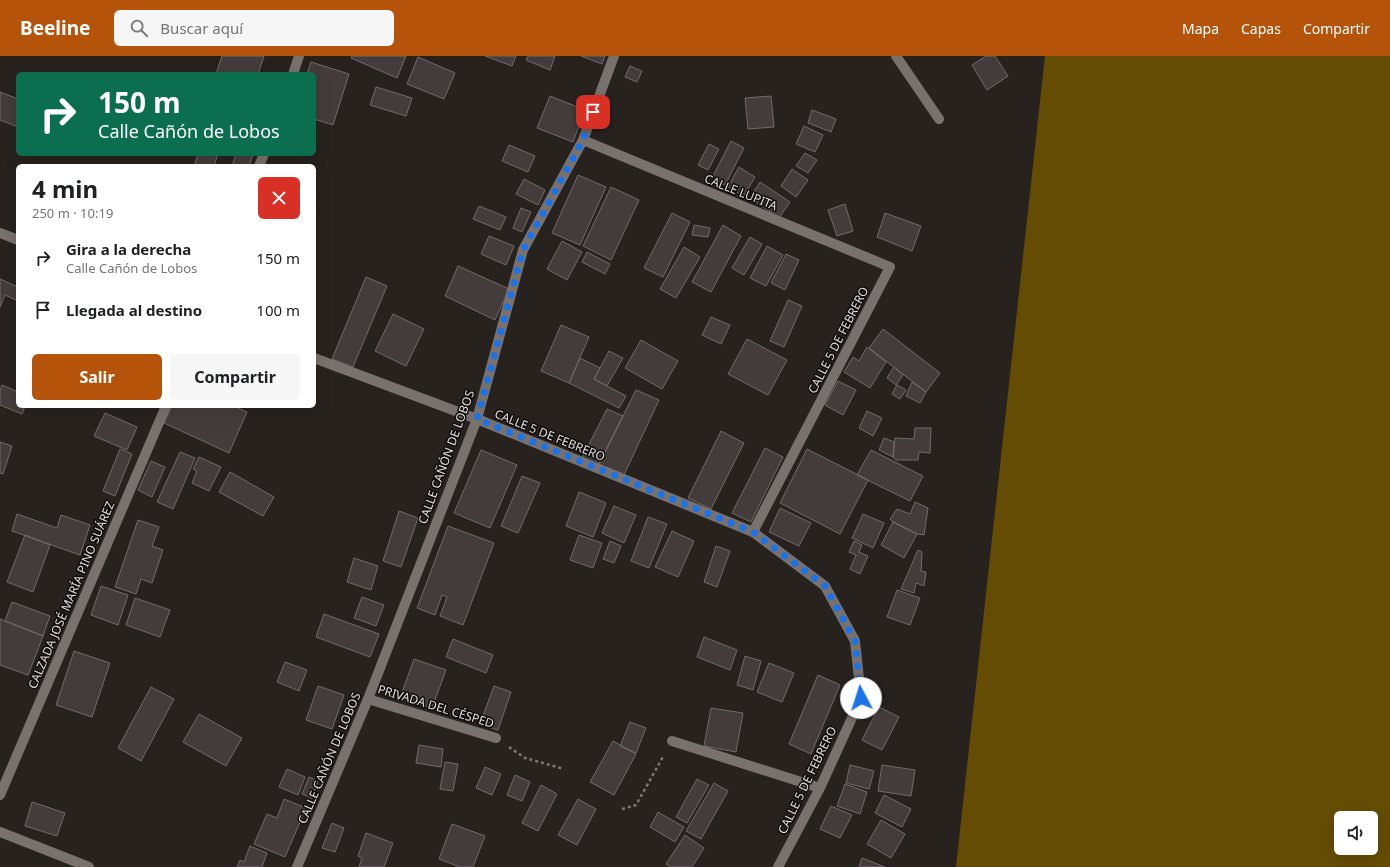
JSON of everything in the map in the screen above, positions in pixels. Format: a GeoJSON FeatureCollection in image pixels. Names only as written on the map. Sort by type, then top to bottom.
{"type":"FeatureCollection","features":[{"type":"Feature","properties":{"kind":"street"},"geometry":{"type":"LineString","coordinates":[[294,72],[299,56]]}},
{"type":"Feature","properties":{"kind":"street","name":"CALLE CAÑÓN DE LOBOS"},"geometry":{"type":"LineString","coordinates":[[297,867],[368,699],[477,419],[523,250],[583,140],[614,56]]}},
{"type":"Feature","properties":{"kind":"street"},"geometry":{"type":"LineString","coordinates":[[896,56],[939,119]]}},
{"type":"Feature","properties":{"kind":"street","name":"CALLE LUPITA"},"geometry":{"type":"LineString","coordinates":[[583,140],[890,267]]}},
{"type":"Feature","properties":{"kind":"street"},"geometry":{"type":"LineString","coordinates":[[0,233],[16,239]]}},
{"type":"Feature","properties":{"kind":"street","name":"CALLE 5 DE FEBRERO"},"geometry":{"type":"LineString","coordinates":[[753,532],[890,267]]}},
{"type":"Feature","properties":{"kind":"street","name":"CALLE 5 DE FEBRERO"},"geometry":{"type":"LineString","coordinates":[[316,359],[477,419],[753,532],[825,586],[855,641],[861,698],[820,788],[778,867]]}},
{"type":"Feature","properties":{"kind":"street","name":"CALZADA JOSÉ MARÍA PINO SUÁREZ"},"geometry":{"type":"LineString","coordinates":[[0,795],[165,408]]}},
{"type":"Feature","properties":{"kind":"street","name":"PRIVADA DEL CÉSPED"},"geometry":{"type":"LineString","coordinates":[[368,699],[496,738]]}},
{"type":"Feature","properties":{"kind":"street"},"geometry":{"type":"LineString","coordinates":[[672,741],[820,788]]}},
{"type":"Feature","properties":{"kind":"street"},"geometry":{"type":"LineString","coordinates":[[0,832],[89,867]]}},
{"type":"Feature","properties":{"kind":"path"},"geometry":{"type":"LineString","coordinates":[[496,738],[525,758],[564,769]]}},
{"type":"Feature","properties":{"kind":"path"},"geometry":{"type":"LineString","coordinates":[[622,809],[636,805],[672,741]]}},
{"type":"Feature","properties":{"kind":"shaded area"},"geometry":{"type":"Polygon","coordinates":[[[1045,56],[1390,56],[1390,867],[956,867],[1045,56]]]}},
{"type":"Feature","properties":{"kind":"building"},"geometry":{"type":"Polygon","coordinates":[[[222,56],[264,56],[259,72],[217,72],[222,56]]]}},
{"type":"Feature","properties":{"kind":"building"},"geometry":{"type":"Polygon","coordinates":[[[352,56],[406,56],[397,78],[351,58],[352,56]]]}},
{"type":"Feature","properties":{"kind":"building"},"geometry":{"type":"Polygon","coordinates":[[[485,56],[516,56],[512,66],[485,56]]]}},
{"type":"Feature","properties":{"kind":"building"},"geometry":{"type":"Polygon","coordinates":[[[528,56],[555,56],[550,70],[526,60],[528,56]]]}},
{"type":"Feature","properties":{"kind":"building"},"geometry":{"type":"Polygon","coordinates":[[[581,56],[605,56],[602,64],[581,56]]]}},
{"type":"Feature","properties":{"kind":"building"},"geometry":{"type":"Polygon","coordinates":[[[986,56],[995,56],[1008,76],[987,90],[972,65],[986,56]]]}},
{"type":"Feature","properties":{"kind":"building"},"geometry":{"type":"Polygon","coordinates":[[[418,57],[455,73],[444,99],[407,84],[418,57]]]}},
{"type":"Feature","properties":{"kind":"building"},"geometry":{"type":"Polygon","coordinates":[[[311,62],[349,74],[333,125],[316,120],[316,72],[308,72],[311,62]]]}},
{"type":"Feature","properties":{"kind":"building"},"geometry":{"type":"Polygon","coordinates":[[[630,66],[642,71],[637,82],[625,77],[630,66]]]}},
{"type":"Feature","properties":{"kind":"building"},"geometry":{"type":"Polygon","coordinates":[[[376,87],[412,98],[406,116],[370,105],[376,87]]]}},
{"type":"Feature","properties":{"kind":"building"},"geometry":{"type":"Polygon","coordinates":[[[0,92],[16,98],[16,126],[0,120],[0,92]]]}},
{"type":"Feature","properties":{"kind":"building"},"geometry":{"type":"Polygon","coordinates":[[[550,96],[585,110],[573,142],[537,128],[550,96]]]}},
{"type":"Feature","properties":{"kind":"building"},"geometry":{"type":"Polygon","coordinates":[[[771,96],[774,127],[748,129],[745,98],[771,96]]]}},
{"type":"Feature","properties":{"kind":"building"},"geometry":{"type":"Polygon","coordinates":[[[812,110],[836,119],[831,132],[808,123],[812,110]]]}},
{"type":"Feature","properties":{"kind":"building"},"geometry":{"type":"Polygon","coordinates":[[[804,126],[823,135],[815,152],[796,144],[804,126]]]}},
{"type":"Feature","properties":{"kind":"building"},"geometry":{"type":"Polygon","coordinates":[[[731,141],[744,148],[725,185],[712,178],[731,141]]]}},
{"type":"Feature","properties":{"kind":"building"},"geometry":{"type":"Polygon","coordinates":[[[709,144],[719,149],[708,170],[698,165],[709,144]]]}},
{"type":"Feature","properties":{"kind":"building"},"geometry":{"type":"Polygon","coordinates":[[[509,145],[535,156],[528,172],[502,161],[509,145]]]}},
{"type":"Feature","properties":{"kind":"building"},"geometry":{"type":"Polygon","coordinates":[[[805,153],[817,160],[808,173],[796,166],[805,153]]]}},
{"type":"Feature","properties":{"kind":"building"},"geometry":{"type":"Polygon","coordinates":[[[197,156],[217,156],[215,164],[195,164],[197,156]]]}},
{"type":"Feature","properties":{"kind":"building"},"geometry":{"type":"Polygon","coordinates":[[[235,156],[252,156],[250,164],[233,164],[235,156]]]}},
{"type":"Feature","properties":{"kind":"building"},"geometry":{"type":"Polygon","coordinates":[[[739,167],[755,177],[744,196],[728,187],[739,167]]]}},
{"type":"Feature","properties":{"kind":"building"},"geometry":{"type":"Polygon","coordinates":[[[792,169],[808,180],[796,197],[781,186],[792,169]]]}},
{"type":"Feature","properties":{"kind":"building"},"geometry":{"type":"Polygon","coordinates":[[[578,175],[606,187],[580,245],[552,233],[578,175]]]}},
{"type":"Feature","properties":{"kind":"building"},"geometry":{"type":"Polygon","coordinates":[[[524,179],[545,190],[538,205],[516,194],[524,179]]]}},
{"type":"Feature","properties":{"kind":"building"},"geometry":{"type":"Polygon","coordinates":[[[760,182],[790,202],[779,218],[750,198],[760,182]]]}},
{"type":"Feature","properties":{"kind":"building"},"geometry":{"type":"Polygon","coordinates":[[[611,187],[639,200],[611,260],[583,246],[611,187]]]}},
{"type":"Feature","properties":{"kind":"building"},"geometry":{"type":"Polygon","coordinates":[[[845,204],[853,231],[837,236],[828,210],[845,204]]]}},
{"type":"Feature","properties":{"kind":"building"},"geometry":{"type":"Polygon","coordinates":[[[479,206],[506,217],[500,230],[473,219],[479,206]]]}},
{"type":"Feature","properties":{"kind":"building"},"geometry":{"type":"Polygon","coordinates":[[[521,208],[531,212],[522,232],[513,228],[521,208]]]}},
{"type":"Feature","properties":{"kind":"building"},"geometry":{"type":"Polygon","coordinates":[[[672,213],[690,222],[663,277],[644,268],[672,213]]]}},
{"type":"Feature","properties":{"kind":"building"},"geometry":{"type":"Polygon","coordinates":[[[885,213],[921,226],[912,251],[877,237],[885,213]]]}},
{"type":"Feature","properties":{"kind":"building"},"geometry":{"type":"Polygon","coordinates":[[[694,225],[710,228],[708,237],[692,235],[694,225]]]}},
{"type":"Feature","properties":{"kind":"building"},"geometry":{"type":"Polygon","coordinates":[[[723,225],[741,236],[711,292],[692,282],[723,225]]]}},
{"type":"Feature","properties":{"kind":"building"},"geometry":{"type":"Polygon","coordinates":[[[489,236],[514,246],[506,265],[481,254],[489,236]]]}},
{"type":"Feature","properties":{"kind":"building"},"geometry":{"type":"Polygon","coordinates":[[[750,237],[762,244],[744,275],[732,268],[750,237]]]}},
{"type":"Feature","properties":{"kind":"building"},"geometry":{"type":"Polygon","coordinates":[[[562,241],[582,252],[567,280],[547,269],[562,241]]]}},
{"type":"Feature","properties":{"kind":"building"},"geometry":{"type":"Polygon","coordinates":[[[767,246],[783,255],[766,286],[750,278],[767,246]]]}},
{"type":"Feature","properties":{"kind":"building"},"geometry":{"type":"Polygon","coordinates":[[[684,247],[700,257],[676,298],[660,289],[684,247]]]}},
{"type":"Feature","properties":{"kind":"building"},"geometry":{"type":"Polygon","coordinates":[[[587,252],[610,264],[605,274],[582,262],[587,252]]]}},
{"type":"Feature","properties":{"kind":"building"},"geometry":{"type":"Polygon","coordinates":[[[786,254],[799,260],[785,290],[771,283],[786,254]]]}},
{"type":"Feature","properties":{"kind":"building"},"geometry":{"type":"Polygon","coordinates":[[[458,266],[509,289],[495,320],[445,296],[458,266]]]}},
{"type":"Feature","properties":{"kind":"building"},"geometry":{"type":"Polygon","coordinates":[[[366,277],[387,286],[353,367],[332,359],[366,277]]]}},
{"type":"Feature","properties":{"kind":"building"},"geometry":{"type":"Polygon","coordinates":[[[0,279],[16,286],[16,300],[5,295],[0,307],[0,279]]]}},
{"type":"Feature","properties":{"kind":"building"},"geometry":{"type":"Polygon","coordinates":[[[788,300],[802,306],[784,347],[770,341],[788,300]]]}},
{"type":"Feature","properties":{"kind":"building"},"geometry":{"type":"Polygon","coordinates":[[[393,314],[424,329],[406,366],[375,351],[393,314]]]}},
{"type":"Feature","properties":{"kind":"building"},"geometry":{"type":"Polygon","coordinates":[[[711,317],[730,325],[721,344],[702,335],[711,317]]]}},
{"type":"Feature","properties":{"kind":"building"},"geometry":{"type":"Polygon","coordinates":[[[561,325],[589,337],[569,383],[541,371],[561,325]]]}},
{"type":"Feature","properties":{"kind":"building"},"geometry":{"type":"Polygon","coordinates":[[[883,329],[940,373],[926,392],[869,348],[883,329]]]}},
{"type":"Feature","properties":{"kind":"building"},"geometry":{"type":"Polygon","coordinates":[[[747,339],[787,360],[768,395],[728,374],[747,339]]]}},
{"type":"Feature","properties":{"kind":"building"},"geometry":{"type":"Polygon","coordinates":[[[641,340],[678,361],[662,389],[625,368],[641,340]]]}},
{"type":"Feature","properties":{"kind":"building"},"geometry":{"type":"Polygon","coordinates":[[[867,347],[886,362],[870,388],[844,372],[853,357],[859,361],[867,347]]]}},
{"type":"Feature","properties":{"kind":"building"},"geometry":{"type":"Polygon","coordinates":[[[609,351],[623,358],[607,386],[594,379],[609,351]]]}},
{"type":"Feature","properties":{"kind":"building"},"geometry":{"type":"Polygon","coordinates":[[[580,358],[600,368],[594,379],[626,396],[619,408],[569,383],[580,358]]]}},
{"type":"Feature","properties":{"kind":"building"},"geometry":{"type":"Polygon","coordinates":[[[894,367],[903,375],[896,385],[887,378],[894,367]]]}},
{"type":"Feature","properties":{"kind":"building"},"geometry":{"type":"Polygon","coordinates":[[[838,381],[856,390],[843,415],[825,405],[838,381]]]}},
{"type":"Feature","properties":{"kind":"building"},"geometry":{"type":"Polygon","coordinates":[[[912,382],[926,392],[920,403],[906,396],[912,382]]]}},
{"type":"Feature","properties":{"kind":"building"},"geometry":{"type":"Polygon","coordinates":[[[2,385],[16,391],[16,408],[24,408],[22,414],[0,405],[0,391],[2,385]]]}},
{"type":"Feature","properties":{"kind":"building"},"geometry":{"type":"Polygon","coordinates":[[[897,385],[906,390],[900,399],[892,394],[897,385]]]}},
{"type":"Feature","properties":{"kind":"building"},"geometry":{"type":"Polygon","coordinates":[[[636,390],[659,400],[623,477],[597,468],[636,390]]]}},
{"type":"Feature","properties":{"kind":"building"},"geometry":{"type":"Polygon","coordinates":[[[171,408],[238,408],[247,412],[229,453],[164,423],[171,408]]]}},
{"type":"Feature","properties":{"kind":"building"},"geometry":{"type":"Polygon","coordinates":[[[607,409],[623,416],[597,468],[581,460],[607,409]]]}},
{"type":"Feature","properties":{"kind":"building"},"geometry":{"type":"Polygon","coordinates":[[[867,411],[882,418],[873,436],[859,428],[867,411]]]}},
{"type":"Feature","properties":{"kind":"building"},"geometry":{"type":"Polygon","coordinates":[[[105,413],[137,427],[127,450],[94,436],[105,413]]]}},
{"type":"Feature","properties":{"kind":"building"},"geometry":{"type":"Polygon","coordinates":[[[915,428],[931,428],[930,453],[919,452],[918,460],[896,460],[893,457],[895,438],[914,439],[915,428]]]}},
{"type":"Feature","properties":{"kind":"building"},"geometry":{"type":"Polygon","coordinates":[[[721,431],[744,443],[711,509],[688,498],[721,431]]]}},
{"type":"Feature","properties":{"kind":"building"},"geometry":{"type":"Polygon","coordinates":[[[884,438],[894,442],[893,457],[879,450],[884,438]]]}},
{"type":"Feature","properties":{"kind":"building"},"geometry":{"type":"Polygon","coordinates":[[[0,442],[12,446],[3,474],[0,473],[0,442]]]}},
{"type":"Feature","properties":{"kind":"building"},"geometry":{"type":"Polygon","coordinates":[[[765,448],[783,457],[751,522],[732,513],[765,448]]]}},
{"type":"Feature","properties":{"kind":"building"},"geometry":{"type":"Polygon","coordinates":[[[120,449],[132,454],[115,496],[103,491],[120,449]]]}},
{"type":"Feature","properties":{"kind":"building"},"geometry":{"type":"Polygon","coordinates":[[[807,449],[868,480],[840,534],[780,503],[807,449]]]}},
{"type":"Feature","properties":{"kind":"building"},"geometry":{"type":"Polygon","coordinates":[[[481,450],[517,465],[490,528],[454,513],[481,450]]]}},
{"type":"Feature","properties":{"kind":"building"},"geometry":{"type":"Polygon","coordinates":[[[871,450],[923,476],[910,501],[857,475],[871,450]]]}},
{"type":"Feature","properties":{"kind":"building"},"geometry":{"type":"Polygon","coordinates":[[[180,452],[195,458],[173,509],[157,502],[180,452]]]}},
{"type":"Feature","properties":{"kind":"building"},"geometry":{"type":"Polygon","coordinates":[[[199,457],[221,467],[209,491],[192,483],[197,471],[193,469],[199,457]]]}},
{"type":"Feature","properties":{"kind":"building"},"geometry":{"type":"Polygon","coordinates":[[[151,461],[165,467],[152,497],[138,490],[151,461]]]}},
{"type":"Feature","properties":{"kind":"building"},"geometry":{"type":"Polygon","coordinates":[[[230,472],[274,497],[263,516],[219,492],[230,472]]]}},
{"type":"Feature","properties":{"kind":"building"},"geometry":{"type":"Polygon","coordinates":[[[522,476],[540,483],[518,533],[501,526],[522,476]]]}},
{"type":"Feature","properties":{"kind":"building"},"geometry":{"type":"Polygon","coordinates":[[[579,492],[606,503],[593,537],[566,526],[579,492]]]}},
{"type":"Feature","properties":{"kind":"building"},"geometry":{"type":"Polygon","coordinates":[[[915,502],[928,508],[924,535],[917,534],[890,519],[897,509],[910,514],[915,502]]]}},
{"type":"Feature","properties":{"kind":"building"},"geometry":{"type":"Polygon","coordinates":[[[614,506],[636,515],[624,543],[602,533],[614,506]]]}},
{"type":"Feature","properties":{"kind":"building"},"geometry":{"type":"Polygon","coordinates":[[[780,508],[811,523],[799,546],[769,532],[780,508]]]}},
{"type":"Feature","properties":{"kind":"building"},"geometry":{"type":"Polygon","coordinates":[[[399,511],[418,518],[401,567],[383,561],[399,511]]]}},
{"type":"Feature","properties":{"kind":"building"},"geometry":{"type":"Polygon","coordinates":[[[17,514],[57,528],[61,515],[90,525],[80,555],[12,531],[17,514]]]}},
{"type":"Feature","properties":{"kind":"building"},"geometry":{"type":"Polygon","coordinates":[[[863,514],[884,523],[873,548],[852,538],[863,514]]]}},
{"type":"Feature","properties":{"kind":"building"},"geometry":{"type":"Polygon","coordinates":[[[648,517],[667,524],[649,568],[631,561],[648,517]]]}},
{"type":"Feature","properties":{"kind":"building"},"geometry":{"type":"Polygon","coordinates":[[[138,520],[159,527],[152,546],[163,550],[152,583],[141,579],[136,594],[115,587],[138,520]]]}},
{"type":"Feature","properties":{"kind":"building"},"geometry":{"type":"Polygon","coordinates":[[[893,522],[917,534],[904,558],[881,545],[893,522]]]}},
{"type":"Feature","properties":{"kind":"building"},"geometry":{"type":"Polygon","coordinates":[[[448,526],[494,543],[463,625],[440,616],[447,597],[442,595],[435,615],[417,608],[448,526]]]}},
{"type":"Feature","properties":{"kind":"building"},"geometry":{"type":"Polygon","coordinates":[[[672,531],[694,541],[678,577],[655,567],[672,531]]]}},
{"type":"Feature","properties":{"kind":"building"},"geometry":{"type":"Polygon","coordinates":[[[25,535],[50,545],[33,592],[7,582],[25,535]]]}},
{"type":"Feature","properties":{"kind":"building"},"geometry":{"type":"Polygon","coordinates":[[[579,535],[602,543],[593,568],[570,560],[579,535]]]}},
{"type":"Feature","properties":{"kind":"building"},"geometry":{"type":"Polygon","coordinates":[[[610,541],[621,546],[614,563],[603,559],[610,541]]]}},
{"type":"Feature","properties":{"kind":"building"},"geometry":{"type":"Polygon","coordinates":[[[854,541],[862,545],[859,552],[868,556],[860,574],[850,569],[856,555],[849,552],[854,541]]]}},
{"type":"Feature","properties":{"kind":"building"},"geometry":{"type":"Polygon","coordinates":[[[716,546],[730,551],[717,587],[704,582],[716,546]]]}},
{"type":"Feature","properties":{"kind":"building"},"geometry":{"type":"Polygon","coordinates":[[[918,550],[922,552],[921,571],[926,572],[924,586],[916,583],[914,593],[901,589],[918,550]]]}},
{"type":"Feature","properties":{"kind":"building"},"geometry":{"type":"Polygon","coordinates":[[[354,558],[378,566],[371,590],[347,582],[354,558]]]}},
{"type":"Feature","properties":{"kind":"building"},"geometry":{"type":"Polygon","coordinates":[[[101,586],[128,595],[118,625],[91,615],[101,586]]]}},
{"type":"Feature","properties":{"kind":"building"},"geometry":{"type":"Polygon","coordinates":[[[897,590],[920,598],[910,625],[887,617],[897,590]]]}},
{"type":"Feature","properties":{"kind":"building"},"geometry":{"type":"Polygon","coordinates":[[[362,597],[384,605],[376,626],[354,618],[362,597]]]}},
{"type":"Feature","properties":{"kind":"building"},"geometry":{"type":"Polygon","coordinates":[[[135,598],[170,610],[160,637],[126,625],[135,598]]]}},
{"type":"Feature","properties":{"kind":"building"},"geometry":{"type":"Polygon","coordinates":[[[12,602],[50,616],[43,636],[5,621],[12,602]]]}},
{"type":"Feature","properties":{"kind":"building"},"geometry":{"type":"Polygon","coordinates":[[[324,614],[379,634],[370,657],[316,637],[324,614]]]}},
{"type":"Feature","properties":{"kind":"building"},"geometry":{"type":"Polygon","coordinates":[[[0,619],[43,636],[28,675],[0,665],[0,619]]]}},
{"type":"Feature","properties":{"kind":"building"},"geometry":{"type":"Polygon","coordinates":[[[704,637],[737,650],[730,670],[697,657],[704,637]]]}},
{"type":"Feature","properties":{"kind":"building"},"geometry":{"type":"Polygon","coordinates":[[[453,639],[493,655],[486,673],[446,657],[453,639]]]}},
{"type":"Feature","properties":{"kind":"building"},"geometry":{"type":"Polygon","coordinates":[[[74,651],[110,663],[92,717],[56,705],[74,651]]]}},
{"type":"Feature","properties":{"kind":"building"},"geometry":{"type":"Polygon","coordinates":[[[745,656],[761,661],[753,690],[737,685],[745,656]]]}},
{"type":"Feature","properties":{"kind":"building"},"geometry":{"type":"Polygon","coordinates":[[[414,659],[446,670],[432,708],[400,698],[414,659]]]}},
{"type":"Feature","properties":{"kind":"building"},"geometry":{"type":"Polygon","coordinates":[[[285,662],[307,670],[299,691],[277,682],[285,662]]]}},
{"type":"Feature","properties":{"kind":"building"},"geometry":{"type":"Polygon","coordinates":[[[769,663],[794,673],[782,702],[757,692],[769,663]]]}},
{"type":"Feature","properties":{"kind":"building"},"geometry":{"type":"Polygon","coordinates":[[[818,675],[840,685],[811,754],[789,744],[818,675]]]}},
{"type":"Feature","properties":{"kind":"building"},"geometry":{"type":"Polygon","coordinates":[[[318,686],[344,695],[332,729],[306,720],[318,686]]]}},
{"type":"Feature","properties":{"kind":"building"},"geometry":{"type":"Polygon","coordinates":[[[494,686],[511,692],[498,730],[480,724],[494,686]]]}},
{"type":"Feature","properties":{"kind":"building"},"geometry":{"type":"Polygon","coordinates":[[[151,687],[174,699],[141,761],[118,748],[151,687]]]}},
{"type":"Feature","properties":{"kind":"building"},"geometry":{"type":"Polygon","coordinates":[[[879,707],[899,717],[882,750],[862,740],[879,707]]]}},
{"type":"Feature","properties":{"kind":"building"},"geometry":{"type":"Polygon","coordinates":[[[711,708],[743,713],[736,752],[704,746],[711,708]]]}},
{"type":"Feature","properties":{"kind":"building"},"geometry":{"type":"Polygon","coordinates":[[[199,714],[242,738],[226,766],[183,742],[199,714]]]}},
{"type":"Feature","properties":{"kind":"building"},"geometry":{"type":"Polygon","coordinates":[[[630,722],[646,728],[636,753],[620,746],[630,722]]]}},
{"type":"Feature","properties":{"kind":"building"},"geometry":{"type":"Polygon","coordinates":[[[613,741],[636,754],[614,795],[590,782],[613,741]]]}},
{"type":"Feature","properties":{"kind":"building"},"geometry":{"type":"Polygon","coordinates":[[[419,745],[443,749],[441,767],[416,763],[419,745]]]}},
{"type":"Feature","properties":{"kind":"building"},"geometry":{"type":"Polygon","coordinates":[[[445,762],[458,764],[453,791],[440,789],[445,762]]]}},
{"type":"Feature","properties":{"kind":"building"},"geometry":{"type":"Polygon","coordinates":[[[850,765],[874,771],[869,789],[846,783],[850,765]]]}},
{"type":"Feature","properties":{"kind":"building"},"geometry":{"type":"Polygon","coordinates":[[[882,765],[915,770],[911,796],[878,791],[882,765]]]}},
{"type":"Feature","properties":{"kind":"building"},"geometry":{"type":"Polygon","coordinates":[[[485,767],[501,774],[492,795],[476,788],[485,767]]]}},
{"type":"Feature","properties":{"kind":"building"},"geometry":{"type":"Polygon","coordinates":[[[287,769],[305,777],[298,795],[279,787],[287,769]]]}},
{"type":"Feature","properties":{"kind":"building"},"geometry":{"type":"Polygon","coordinates":[[[515,775],[530,782],[522,801],[507,795],[515,775]]]}},
{"type":"Feature","properties":{"kind":"building"},"geometry":{"type":"Polygon","coordinates":[[[309,777],[318,781],[312,798],[302,794],[309,777]]]}},
{"type":"Feature","properties":{"kind":"building"},"geometry":{"type":"Polygon","coordinates":[[[697,779],[709,785],[687,823],[676,817],[697,779]]]}},
{"type":"Feature","properties":{"kind":"building"},"geometry":{"type":"Polygon","coordinates":[[[714,783],[728,791],[701,839],[686,831],[714,783]]]}},
{"type":"Feature","properties":{"kind":"building"},"geometry":{"type":"Polygon","coordinates":[[[845,784],[867,792],[860,814],[837,806],[845,784]]]}},
{"type":"Feature","properties":{"kind":"building"},"geometry":{"type":"Polygon","coordinates":[[[541,785],[557,794],[538,831],[522,823],[541,785]]]}},
{"type":"Feature","properties":{"kind":"building"},"geometry":{"type":"Polygon","coordinates":[[[884,795],[911,809],[902,827],[875,813],[884,795]]]}},
{"type":"Feature","properties":{"kind":"building"},"geometry":{"type":"Polygon","coordinates":[[[284,799],[306,808],[285,857],[254,844],[267,814],[277,818],[284,799]]]}},
{"type":"Feature","properties":{"kind":"building"},"geometry":{"type":"Polygon","coordinates":[[[578,799],[596,809],[577,845],[558,835],[578,799]]]}},
{"type":"Feature","properties":{"kind":"building"},"geometry":{"type":"Polygon","coordinates":[[[32,802],[65,813],[57,836],[25,826],[32,802]]]}},
{"type":"Feature","properties":{"kind":"building"},"geometry":{"type":"Polygon","coordinates":[[[831,806],[852,815],[840,838],[820,829],[831,806]]]}},
{"type":"Feature","properties":{"kind":"building"},"geometry":{"type":"Polygon","coordinates":[[[658,812],[684,827],[675,842],[650,827],[658,812]]]}},
{"type":"Feature","properties":{"kind":"building"},"geometry":{"type":"Polygon","coordinates":[[[881,820],[905,834],[891,858],[867,844],[881,820]]]}},
{"type":"Feature","properties":{"kind":"building"},"geometry":{"type":"Polygon","coordinates":[[[332,823],[344,828],[335,852],[322,848],[332,823]]]}},
{"type":"Feature","properties":{"kind":"building"},"geometry":{"type":"Polygon","coordinates":[[[452,824],[485,836],[473,867],[460,867],[439,859],[452,824]]]}},
{"type":"Feature","properties":{"kind":"building"},"geometry":{"type":"Polygon","coordinates":[[[366,833],[393,843],[384,867],[359,867],[362,858],[358,856],[366,833]]]}},
{"type":"Feature","properties":{"kind":"building"},"geometry":{"type":"Polygon","coordinates":[[[685,835],[704,848],[692,867],[671,867],[666,864],[685,835]]]}},
{"type":"Feature","properties":{"kind":"building"},"geometry":{"type":"Polygon","coordinates":[[[250,846],[267,853],[262,867],[237,867],[240,860],[244,862],[250,846]]]}},
{"type":"Feature","properties":{"kind":"building"},"geometry":{"type":"Polygon","coordinates":[[[862,858],[885,867],[859,867],[862,858]]]}},
{"type":"Feature","properties":{"kind":"route"},"geometry":{"type":"LineString","coordinates":[[593,112],[583,140],[523,250],[477,419],[753,532],[825,586],[855,641],[861,698]]}}]}
